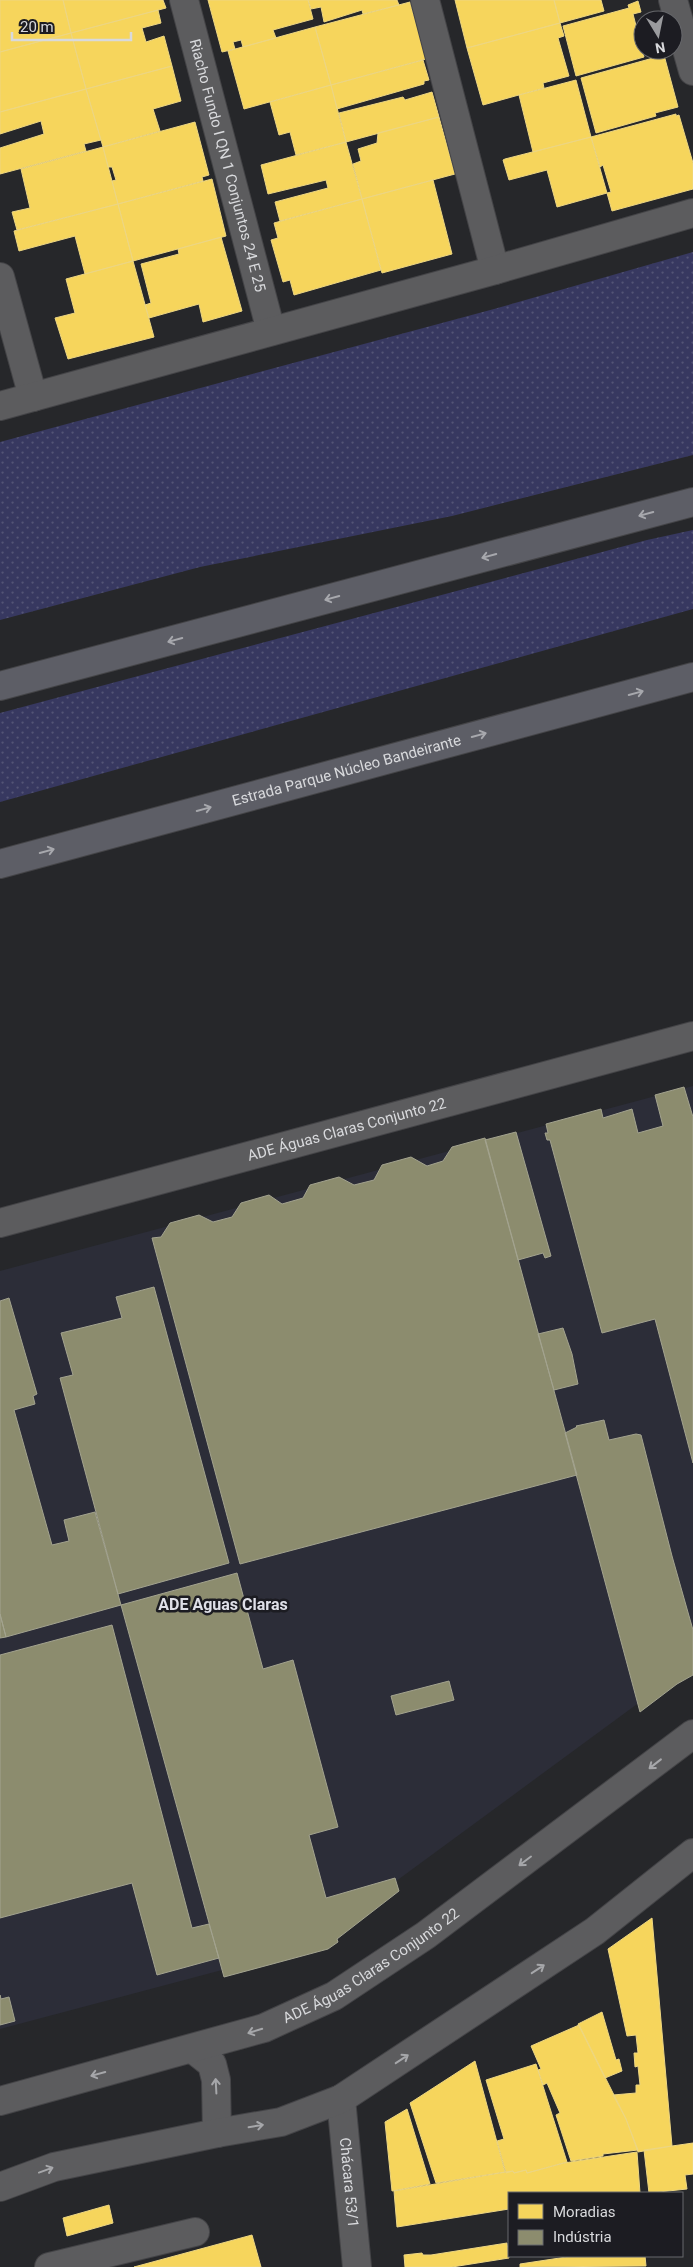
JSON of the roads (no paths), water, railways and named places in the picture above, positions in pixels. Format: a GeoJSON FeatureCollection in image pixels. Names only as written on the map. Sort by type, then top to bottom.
{"type":"FeatureCollection","features":[{"type":"Feature","properties":{"kind":"highway"},"geometry":{"type":"LineString","coordinates":[[0,686],[693,502]]}},
{"type":"Feature","properties":{"kind":"highway","name":"Estrada Parque Núcleo Bandeirante"},"geometry":{"type":"LineString","coordinates":[[0,864],[693,677]]}},
{"type":"Feature","properties":{"kind":"street","name":"Riacho Fundo I QN 1 Conjuntos 24 E 25"},"geometry":{"type":"LineString","coordinates":[[184,0],[271,331]]}},
{"type":"Feature","properties":{"kind":"street"},"geometry":{"type":"LineString","coordinates":[[425,0],[495,270]]}},
{"type":"Feature","properties":{"kind":"street"},"geometry":{"type":"LineString","coordinates":[[673,0],[693,72]]}},
{"type":"Feature","properties":{"kind":"street"},"geometry":{"type":"LineString","coordinates":[[0,406],[495,270],[693,213]]}},
{"type":"Feature","properties":{"kind":"street"},"geometry":{"type":"LineString","coordinates":[[0,277],[33,397]]}},
{"type":"Feature","properties":{"kind":"street","name":"ADE Águas Claras Conjunto 22"},"geometry":{"type":"LineString","coordinates":[[0,1223],[693,1036]]}},
{"type":"Feature","properties":{"kind":"street","name":"ADE Águas Claras Conjunto 22"},"geometry":{"type":"LineString","coordinates":[[0,2101],[264,2028],[334,1996],[426,1935],[693,1734]]}},
{"type":"Feature","properties":{"kind":"street"},"geometry":{"type":"LineString","coordinates":[[0,2187],[54,2168],[217,2133],[281,2122],[341,2099],[595,1931],[693,1853]]}},
{"type":"Feature","properties":{"kind":"street"},"geometry":{"type":"LineString","coordinates":[[193,2049],[212,2064],[216,2080],[217,2133]]}},
{"type":"Feature","properties":{"kind":"street","name":"Chácara 53/1"},"geometry":{"type":"LineString","coordinates":[[341,2099],[358,2267]]}},
{"type":"Feature","properties":{"kind":"street"},"geometry":{"type":"LineString","coordinates":[[49,2267],[195,2232]]}},
{"type":"Feature","properties":{"kind":"district","name":"ADE Aguas Claras"},"geometry":{"type":"Point","coordinates":[223,1604]}}]}
